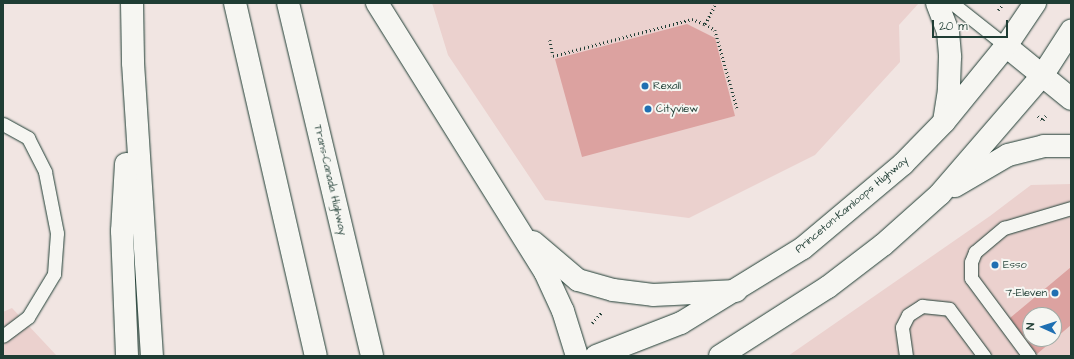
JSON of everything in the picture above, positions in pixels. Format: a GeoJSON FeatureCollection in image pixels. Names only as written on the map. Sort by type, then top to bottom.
{"type":"FeatureCollection","features":[{"type":"Feature","properties":{"kind":"main road"},"geometry":{"type":"LineString","coordinates":[[127,356],[122,232],[132,63],[132,3]]}},
{"type":"Feature","properties":{"kind":"main road"},"geometry":{"type":"LineString","coordinates":[[235,3],[316,356]]}},
{"type":"Feature","properties":{"kind":"main road","name":"Trans-Canada Highway"},"geometry":{"type":"LineString","coordinates":[[288,3],[372,356]]}},
{"type":"Feature","properties":{"kind":"main road"},"geometry":{"type":"LineString","coordinates":[[377,3],[545,272],[563,311],[577,356]]}},
{"type":"Feature","properties":{"kind":"main road"},"geometry":{"type":"LineString","coordinates":[[936,3],[948,32],[950,56],[949,90],[944,122]]}},
{"type":"Feature","properties":{"kind":"main road","name":"Princeton-Kamloops Highway"},"geometry":{"type":"LineString","coordinates":[[596,356],[681,323],[736,291],[803,248],[903,164],[944,122],[1006,46],[1035,3]]}},
{"type":"Feature","properties":{"kind":"main road"},"geometry":{"type":"LineString","coordinates":[[720,356],[828,287],[883,245],[940,194],[1042,76],[1071,30]]}},
{"type":"Feature","properties":{"kind":"main road"},"geometry":{"type":"LineString","coordinates":[[1006,46],[1071,99]]}},
{"type":"Feature","properties":{"kind":"main road"},"geometry":{"type":"LineString","coordinates":[[132,63],[152,356]]}},
{"type":"Feature","properties":{"kind":"main road"},"geometry":{"type":"LineString","coordinates":[[940,194],[1008,155],[1044,146],[1071,146]]}},
{"type":"Feature","properties":{"kind":"main road"},"geometry":{"type":"LineString","coordinates":[[518,230],[578,280],[613,290],[653,295],[736,291]]}},
{"type":"Feature","properties":{"kind":"lane"},"geometry":{"type":"LineString","coordinates":[[952,3],[1006,46]]}},
{"type":"Feature","properties":{"kind":"lane"},"geometry":{"type":"LineString","coordinates":[[3,124],[28,138],[45,172],[57,233],[54,274],[28,316],[3,336]]}},
{"type":"Feature","properties":{"kind":"lane"},"geometry":{"type":"LineString","coordinates":[[1029,356],[971,278],[971,262],[975,252],[1004,228],[1071,208]]}},
{"type":"Feature","properties":{"kind":"lane"},"geometry":{"type":"LineString","coordinates":[[906,356],[902,327],[908,315],[922,306],[949,309],[984,356]]}},
{"type":"Feature","properties":{"kind":"path"},"geometry":{"type":"LineString","coordinates":[[705,24],[716,3]]}},
{"type":"Feature","properties":{"kind":"path"},"geometry":{"type":"LineString","coordinates":[[550,40],[554,56],[692,19],[715,30],[737,108]]}},
{"type":"Feature","properties":{"kind":"path"},"geometry":{"type":"LineString","coordinates":[[589,327],[604,310]]}},
{"type":"Feature","properties":{"kind":"shaded area"},"geometry":{"type":"Polygon","coordinates":[[[432,3],[919,3],[899,25],[900,62],[815,155],[689,218],[545,200],[448,55],[432,3]]]}},
{"type":"Feature","properties":{"kind":"shaded area","name":"Esso"},"geometry":{"type":"Polygon","coordinates":[[[1071,184],[1071,356],[788,356],[990,216],[1031,185],[1071,184]]]}},
{"type":"Feature","properties":{"kind":"shaded area"},"geometry":{"type":"Polygon","coordinates":[[[12,308],[57,356],[3,356],[3,312],[12,308]]]}},
{"type":"Feature","properties":{"kind":"building","name":"Rexall"},"geometry":{"type":"Polygon","coordinates":[[[687,24],[715,38],[735,116],[582,157],[555,59],[687,24]]]}},
{"type":"Feature","properties":{"kind":"building"},"geometry":{"type":"Polygon","coordinates":[[[1071,267],[1071,325],[1062,333],[1062,307],[1023,307],[1071,267]]]}},
{"type":"Feature","properties":{"kind":"building"},"geometry":{"type":"Polygon","coordinates":[[[1022,308],[1022,334],[1010,318],[1022,308]]]}},
{"type":"Feature","properties":{"kind":"building"},"geometry":{"type":"Polygon","coordinates":[[[1032,347],[1045,347],[1037,354],[1032,347]]]}},
{"type":"Feature","properties":{"kind":"place","name":"Rexall"},"geometry":{"type":"Point","coordinates":[645,86]}},
{"type":"Feature","properties":{"kind":"place","name":"Cityview"},"geometry":{"type":"Point","coordinates":[648,109]}},
{"type":"Feature","properties":{"kind":"place","name":"Esso"},"geometry":{"type":"Point","coordinates":[995,265]}},
{"type":"Feature","properties":{"kind":"place","name":"7-Eleven"},"geometry":{"type":"Point","coordinates":[1055,293]}}]}
